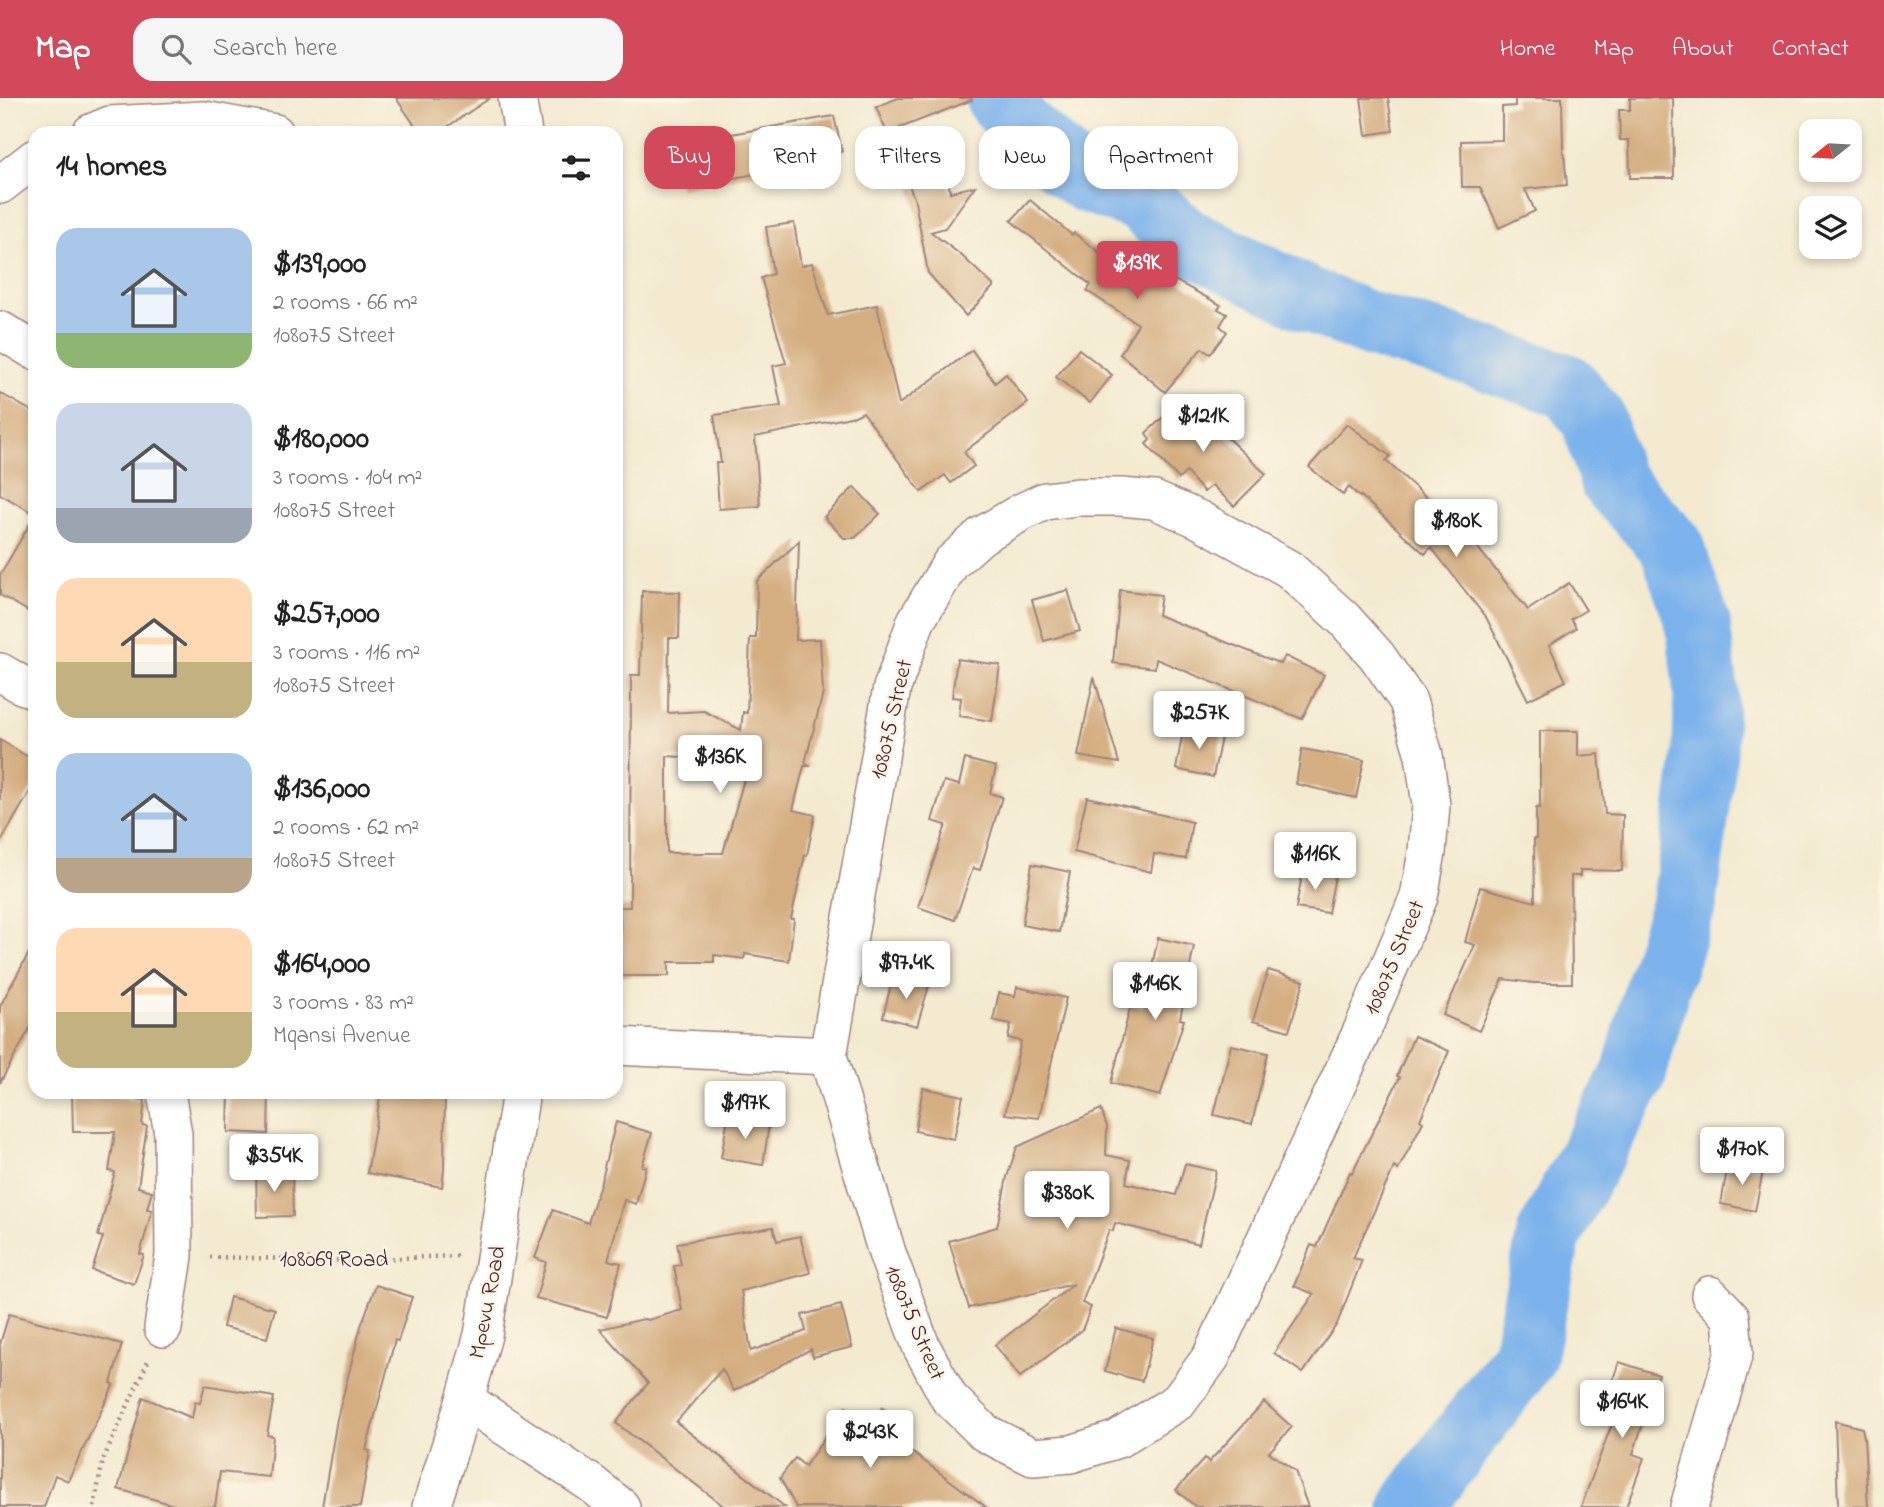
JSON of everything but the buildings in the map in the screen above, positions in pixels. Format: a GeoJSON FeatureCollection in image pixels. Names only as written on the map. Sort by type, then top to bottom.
{"type":"FeatureCollection","features":[{"type":"Feature","properties":{"kind":"street"},"geometry":{"type":"LineString","coordinates":[[517,98],[522,126]]}},
{"type":"Feature","properties":{"kind":"street"},"geometry":{"type":"LineString","coordinates":[[108,126],[203,120],[236,126]]}},
{"type":"Feature","properties":{"kind":"street"},"geometry":{"type":"LineString","coordinates":[[0,185],[28,163]]}},
{"type":"Feature","properties":{"kind":"street"},"geometry":{"type":"LineString","coordinates":[[0,330],[28,347]]}},
{"type":"Feature","properties":{"kind":"street","name":"108075 Street"},"geometry":{"type":"LineString","coordinates":[[1078,497],[1154,500],[1198,519],[1289,569],[1344,619],[1377,656],[1408,701],[1424,755],[1431,805],[1427,852],[1419,897],[1361,1033],[1211,1357],[1178,1401],[1143,1425],[1118,1439],[1071,1454],[1033,1457],[985,1433],[949,1398],[921,1346],[887,1253],[828,1056],[892,688],[916,621],[951,563],[981,536],[1045,501],[1078,497]]}},
{"type":"Feature","properties":{"kind":"street"},"geometry":{"type":"LineString","coordinates":[[0,673],[28,687]]}},
{"type":"Feature","properties":{"kind":"street"},"geometry":{"type":"LineString","coordinates":[[623,1046],[828,1056]]}},
{"type":"Feature","properties":{"kind":"street"},"geometry":{"type":"LineString","coordinates":[[163,1328],[174,1256],[173,1134],[167,1099]]}},
{"type":"Feature","properties":{"kind":"street","name":"Mpevu Road"},"geometry":{"type":"LineString","coordinates":[[431,1507],[483,1335],[520,1099]]}},
{"type":"Feature","properties":{"kind":"street"},"geometry":{"type":"LineString","coordinates":[[1689,1507],[1734,1352],[1731,1317],[1710,1295]]}},
{"type":"Feature","properties":{"kind":"street"},"geometry":{"type":"LineString","coordinates":[[465,1400],[592,1484],[621,1507]]}},
{"type":"Feature","properties":{"kind":"path","name":"108069 Road"},"geometry":{"type":"LineString","coordinates":[[174,1256],[335,1260],[495,1254]]}},
{"type":"Feature","properties":{"kind":"path"},"geometry":{"type":"LineString","coordinates":[[94,1507],[103,1460],[163,1328]]}},
{"type":"Feature","properties":{"kind":"waterway"},"geometry":{"type":"LineString","coordinates":[[998,98],[1021,126],[1065,165],[1086,180],[1141,200],[1184,239],[1305,298],[1371,325],[1449,346],[1567,386],[1593,418],[1612,481],[1671,545],[1698,623],[1706,693],[1705,753],[1685,900],[1634,1074],[1549,1235],[1524,1357],[1412,1507]]}}]}
